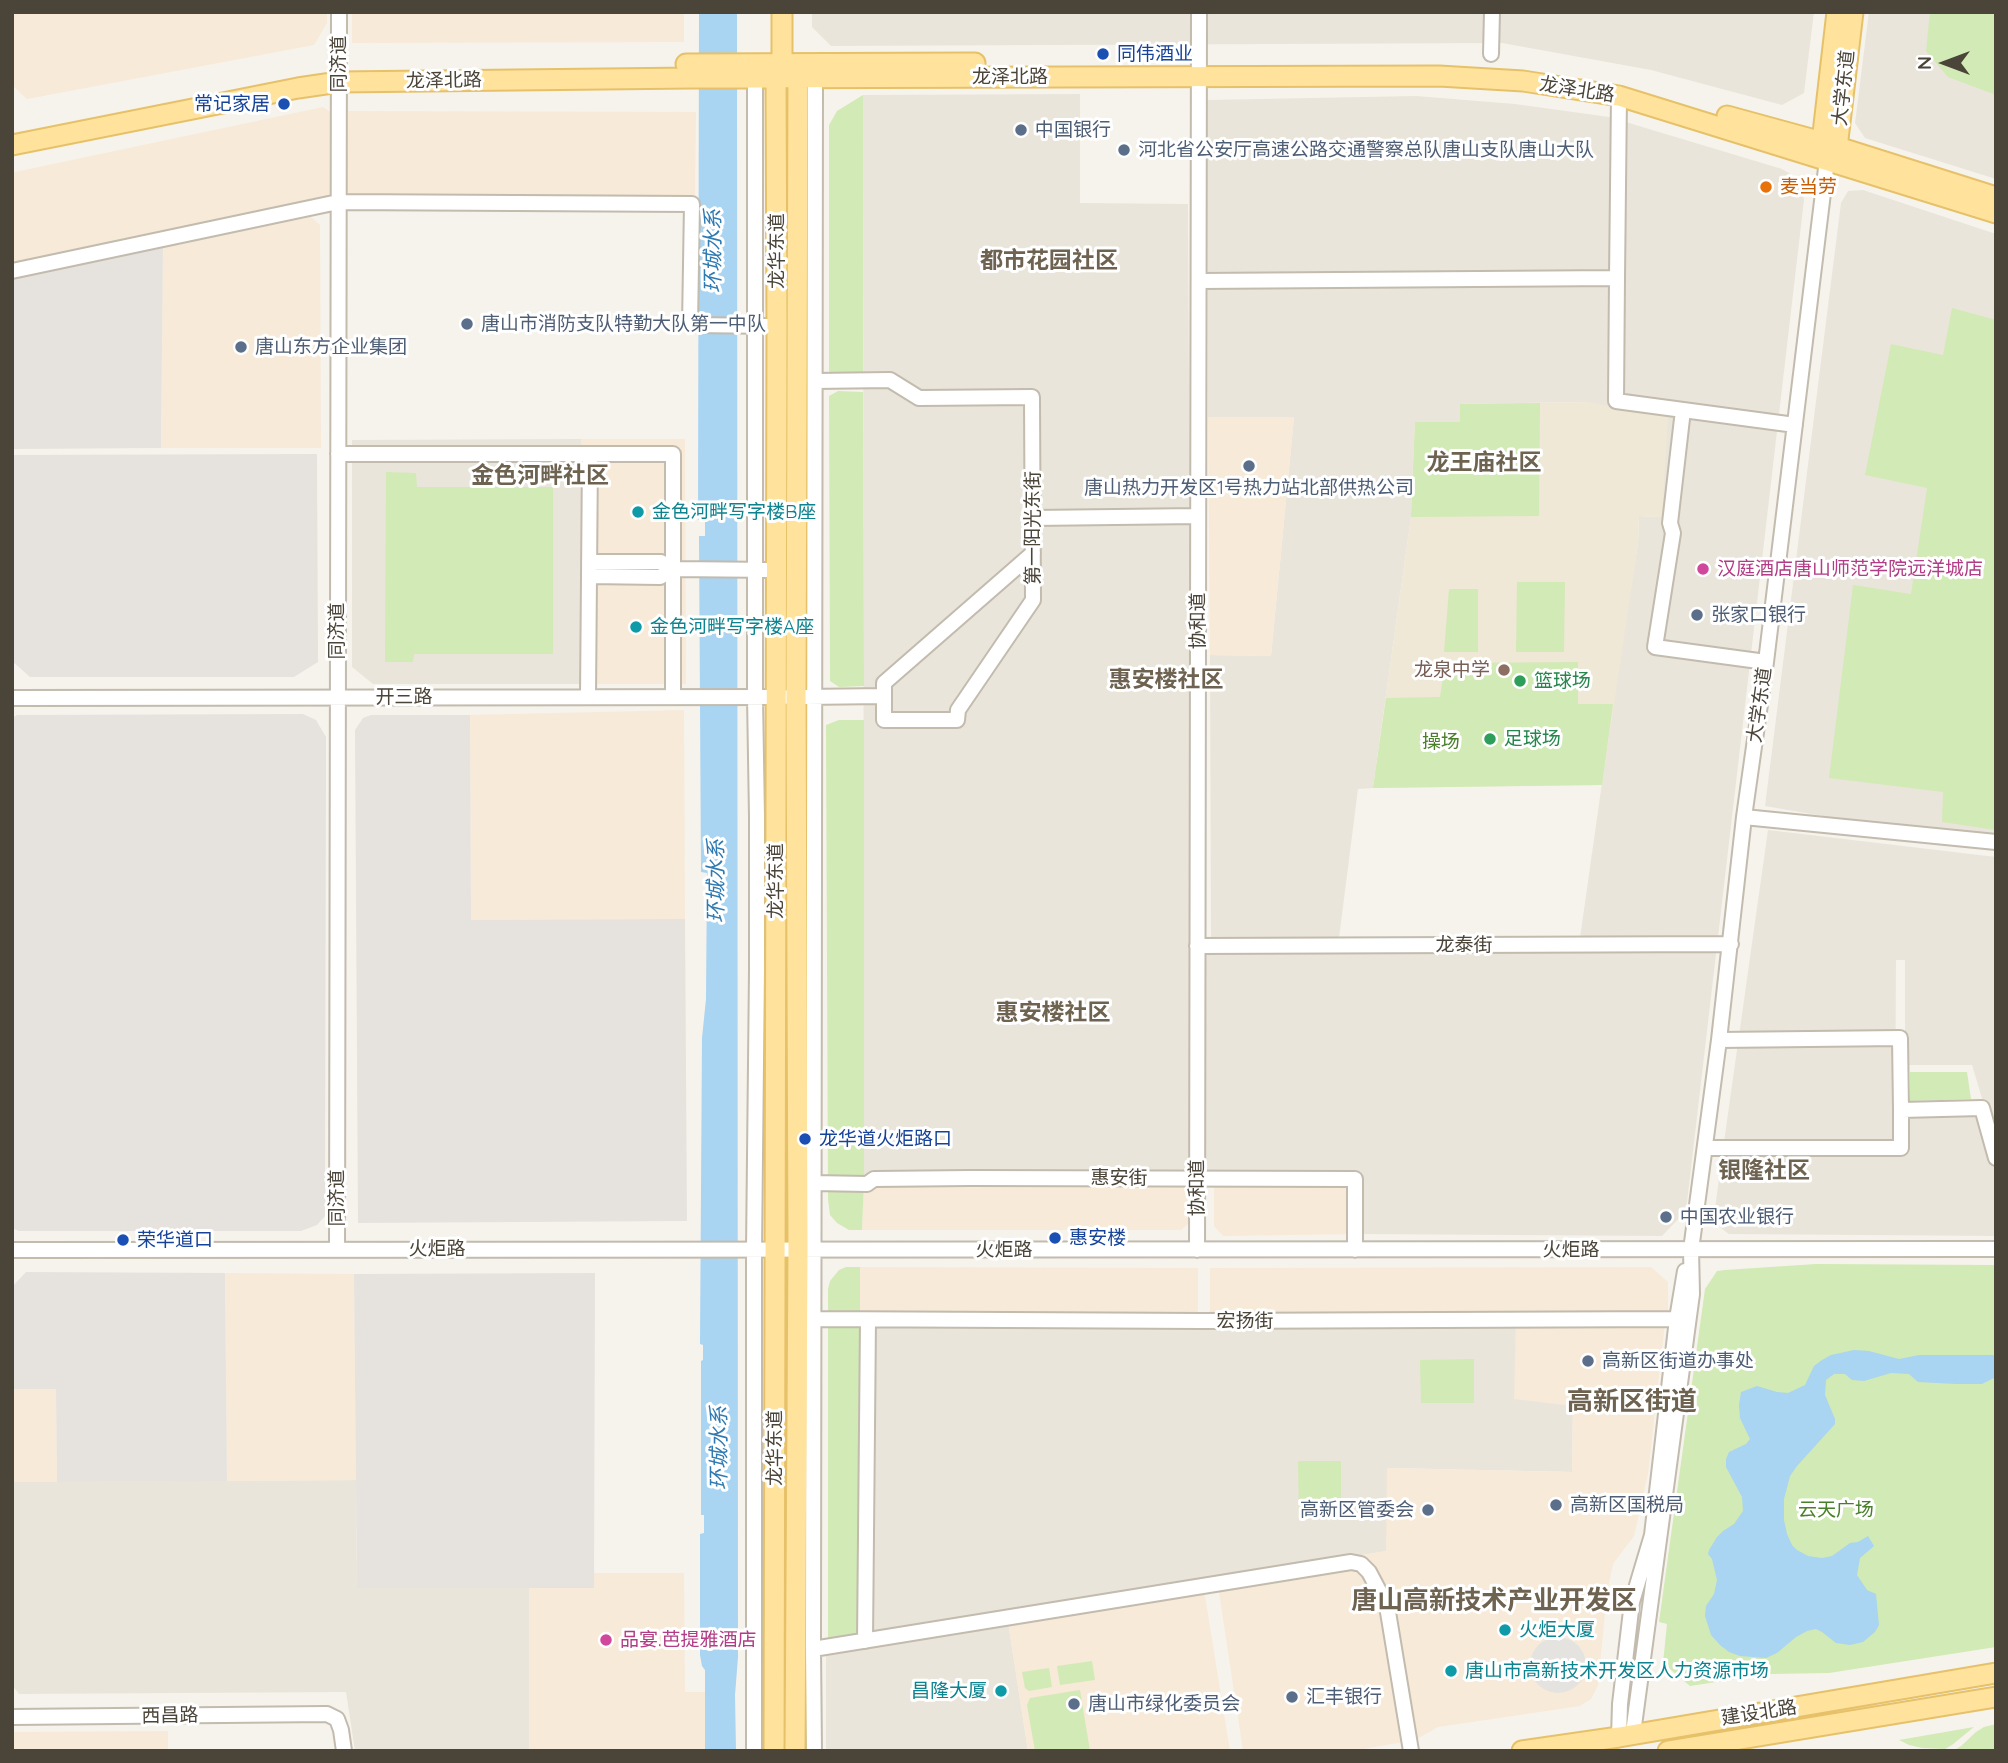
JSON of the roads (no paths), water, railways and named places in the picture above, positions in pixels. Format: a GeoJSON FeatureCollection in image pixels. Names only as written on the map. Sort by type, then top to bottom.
{"type":"FeatureCollection","features":[{"type":"Feature","properties":{"kind":"main road","name":"龙华东道"},"geometry":{"type":"LineString","coordinates":[[782,12],[793,72],[795,697],[806,1250],[795,1751]]}},
{"type":"Feature","properties":{"kind":"main road","name":"龙华东道"},"geometry":{"type":"LineString","coordinates":[[774,1751],[776,1250],[795,697],[776,570],[777,326],[795,12]]}},
{"type":"Feature","properties":{"kind":"main road","name":"大学东道"},"geometry":{"type":"LineString","coordinates":[[1829,150],[1838,12]]}},
{"type":"Feature","properties":{"kind":"main road","name":"大学东道"},"geometry":{"type":"LineString","coordinates":[[1829,150],[1853,12]]}},
{"type":"Feature","properties":{"kind":"main road","name":"龙泽北路"},"geometry":{"type":"LineString","coordinates":[[12,132],[339,76],[691,71],[746,73],[1199,69],[1442,63],[1566,76],[1996,197]]}},
{"type":"Feature","properties":{"kind":"main road","name":"龙泽北路"},"geometry":{"type":"LineString","coordinates":[[12,145],[298,88],[339,76]]}},
{"type":"Feature","properties":{"kind":"main road","name":"龙泽北路"},"geometry":{"type":"LineString","coordinates":[[1829,150],[1996,213]]}},
{"type":"Feature","properties":{"kind":"main road","name":"建设北路"},"geometry":{"type":"LineString","coordinates":[[1522,1751],[1626,1743],[1996,1673]]}},
{"type":"Feature","properties":{"kind":"main road","name":"建设北路"},"geometry":{"type":"LineString","coordinates":[[1668,1751],[1996,1697]]}},
{"type":"Feature","properties":{"kind":"street","name":"同济道"},"geometry":{"type":"LineString","coordinates":[[337,1250],[339,12]]}},
{"type":"Feature","properties":{"kind":"street","name":"协和道"},"geometry":{"type":"LineString","coordinates":[[1197,1250],[1199,12]]}},
{"type":"Feature","properties":{"kind":"street"},"geometry":{"type":"LineString","coordinates":[[1492,12],[1492,54]]}},
{"type":"Feature","properties":{"kind":"street"},"geometry":{"type":"LineString","coordinates":[[793,72],[815,381],[795,697],[814,1183],[806,1250],[813,1319],[814,1751]]}},
{"type":"Feature","properties":{"kind":"street"},"geometry":{"type":"LineString","coordinates":[[746,73],[749,326],[747,697],[757,970],[746,1250],[754,1751]]}},
{"type":"Feature","properties":{"kind":"street"},"geometry":{"type":"LineString","coordinates":[[1622,91],[1616,401],[1795,425]]}},
{"type":"Feature","properties":{"kind":"street","name":"大学东道"},"geometry":{"type":"LineString","coordinates":[[1626,1743],[1620,1704],[1632,1602],[1651,1535],[1677,1319],[1691,1250],[1705,1148],[1744,817],[1766,662],[1829,150]]}},
{"type":"Feature","properties":{"kind":"street"},"geometry":{"type":"LineString","coordinates":[[12,271],[338,202],[692,204],[690,325],[777,326]]}},
{"type":"Feature","properties":{"kind":"street"},"geometry":{"type":"LineString","coordinates":[[1199,281],[1617,278]]}},
{"type":"Feature","properties":{"kind":"street","name":"第一阳光东街"},"geometry":{"type":"LineString","coordinates":[[815,381],[890,380],[919,398],[1032,397],[1033,600],[958,710],[957,720],[884,720],[884,696]]}},
{"type":"Feature","properties":{"kind":"street"},"geometry":{"type":"LineString","coordinates":[[1683,410],[1670,523],[1673,533],[1655,647],[1766,662]]}},
{"type":"Feature","properties":{"kind":"street"},"geometry":{"type":"LineString","coordinates":[[338,454],[673,454],[679,569],[673,697]]}},
{"type":"Feature","properties":{"kind":"street"},"geometry":{"type":"LineString","coordinates":[[588,697],[590,455]]}},
{"type":"Feature","properties":{"kind":"street"},"geometry":{"type":"LineString","coordinates":[[1033,518],[1198,516]]}},
{"type":"Feature","properties":{"kind":"street"},"geometry":{"type":"LineString","coordinates":[[884,696],[884,682],[1033,553]]}},
{"type":"Feature","properties":{"kind":"street"},"geometry":{"type":"LineString","coordinates":[[589,569],[661,562],[679,569],[776,570]]}},
{"type":"Feature","properties":{"kind":"street","name":"开三路"},"geometry":{"type":"LineString","coordinates":[[12,698],[884,696]]}},
{"type":"Feature","properties":{"kind":"street"},"geometry":{"type":"LineString","coordinates":[[1744,817],[1996,842]]}},
{"type":"Feature","properties":{"kind":"street","name":"龙泰街"},"geometry":{"type":"LineString","coordinates":[[1197,946],[1731,944]]}},
{"type":"Feature","properties":{"kind":"street"},"geometry":{"type":"LineString","coordinates":[[1705,1148],[1901,1148],[1900,1038],[1719,1040]]}},
{"type":"Feature","properties":{"kind":"street"},"geometry":{"type":"LineString","coordinates":[[1901,1110],[1982,1108],[1996,1158]]}},
{"type":"Feature","properties":{"kind":"street","name":"惠安街"},"geometry":{"type":"LineString","coordinates":[[814,1183],[867,1184],[874,1179],[896,1178],[1356,1179],[1355,1250]]}},
{"type":"Feature","properties":{"kind":"street","name":"火炬路"},"geometry":{"type":"LineString","coordinates":[[12,1250],[1996,1250]]}},
{"type":"Feature","properties":{"kind":"street","name":"大学东道"},"geometry":{"type":"LineString","coordinates":[[1626,1743],[1692,1294],[1691,1250]]}},
{"type":"Feature","properties":{"kind":"street","name":"宏扬街"},"geometry":{"type":"LineString","coordinates":[[813,1319],[1677,1319]]}},
{"type":"Feature","properties":{"kind":"street"},"geometry":{"type":"LineString","coordinates":[[865,1641],[869,1320]]}},
{"type":"Feature","properties":{"kind":"street"},"geometry":{"type":"LineString","coordinates":[[813,1649],[1351,1562],[1362,1564],[1369,1572],[1387,1606],[1412,1751]]}},
{"type":"Feature","properties":{"kind":"street","name":"西昌路"},"geometry":{"type":"LineString","coordinates":[[12,1717],[327,1714],[337,1719],[344,1751]]}},
{"type":"Feature","properties":{"kind":"water","name":"环城水系"},"geometry":{"type":"Polygon","coordinates":[[[699,12],[737,12],[736,1751],[705,1751],[705,1670],[700,1655],[700,1534],[704,1533],[704,1515],[701,1515],[703,1345],[700,1344],[702,1038],[706,999],[707,873],[701,872],[699,536],[705,536],[705,520],[698,520],[699,12]]]}},
{"type":"Feature","properties":{"kind":"water"},"geometry":{"type":"Polygon","coordinates":[[[1854,1350],[1899,1359],[1919,1355],[1993,1355],[1996,1357],[1996,1377],[1982,1384],[1918,1382],[1909,1374],[1891,1373],[1864,1381],[1852,1380],[1845,1374],[1834,1374],[1826,1380],[1825,1395],[1835,1424],[1790,1476],[1784,1499],[1787,1534],[1797,1550],[1808,1556],[1822,1558],[1832,1556],[1850,1543],[1868,1536],[1874,1546],[1860,1558],[1857,1575],[1867,1590],[1876,1594],[1879,1625],[1863,1642],[1850,1645],[1836,1643],[1816,1629],[1796,1637],[1777,1653],[1766,1658],[1740,1656],[1729,1652],[1711,1635],[1705,1616],[1706,1606],[1714,1594],[1717,1580],[1709,1550],[1717,1537],[1734,1524],[1743,1511],[1742,1497],[1726,1467],[1729,1452],[1746,1444],[1750,1439],[1740,1418],[1741,1392],[1757,1386],[1788,1393],[1805,1385],[1814,1366],[1822,1360],[1854,1350]]]}},
{"type":"Feature","properties":{"kind":"place","name":"同伟酒业"},"geometry":{"type":"Point","coordinates":[1103,54]}},
{"type":"Feature","properties":{"kind":"place","name":"常记家居"},"geometry":{"type":"Point","coordinates":[284,104]}},
{"type":"Feature","properties":{"kind":"place","name":"中国银行"},"geometry":{"type":"Point","coordinates":[1021,130]}},
{"type":"Feature","properties":{"kind":"place","name":"河北省公安厅高速公路交通警察总队唐山支队唐山大队"},"geometry":{"type":"Point","coordinates":[1124,150]}},
{"type":"Feature","properties":{"kind":"place","name":"麦当劳"},"geometry":{"type":"Point","coordinates":[1766,187]}},
{"type":"Feature","properties":{"kind":"place","name":"唐山市消防支队特勤大队第一中队"},"geometry":{"type":"Point","coordinates":[467,324]}},
{"type":"Feature","properties":{"kind":"place","name":"唐山东方企业集团"},"geometry":{"type":"Point","coordinates":[241,347]}},
{"type":"Feature","properties":{"kind":"place","name":"唐山热力开发区1号热力站北部供热公司"},"geometry":{"type":"Point","coordinates":[1249,466]}},
{"type":"Feature","properties":{"kind":"place","name":"金色河畔写字楼B座"},"geometry":{"type":"Point","coordinates":[638,512]}},
{"type":"Feature","properties":{"kind":"place","name":"汉庭酒店唐山师范学院远洋城店"},"geometry":{"type":"Point","coordinates":[1703,569]}},
{"type":"Feature","properties":{"kind":"place","name":"张家口银行"},"geometry":{"type":"Point","coordinates":[1697,615]}},
{"type":"Feature","properties":{"kind":"place","name":"金色河畔写字楼A座"},"geometry":{"type":"Point","coordinates":[636,627]}},
{"type":"Feature","properties":{"kind":"place","name":"龙泉中学"},"geometry":{"type":"Point","coordinates":[1504,670]}},
{"type":"Feature","properties":{"kind":"place","name":"篮球场"},"geometry":{"type":"Point","coordinates":[1520,681]}},
{"type":"Feature","properties":{"kind":"place","name":"足球场"},"geometry":{"type":"Point","coordinates":[1490,739]}},
{"type":"Feature","properties":{"kind":"place","name":"龙华道火炬路口"},"geometry":{"type":"Point","coordinates":[805,1139]}},
{"type":"Feature","properties":{"kind":"place","name":"中国农业银行"},"geometry":{"type":"Point","coordinates":[1666,1217]}},
{"type":"Feature","properties":{"kind":"place","name":"惠安楼"},"geometry":{"type":"Point","coordinates":[1055,1238]}},
{"type":"Feature","properties":{"kind":"place","name":"荣华道口"},"geometry":{"type":"Point","coordinates":[123,1240]}},
{"type":"Feature","properties":{"kind":"place","name":"高新区街道办事处"},"geometry":{"type":"Point","coordinates":[1588,1361]}},
{"type":"Feature","properties":{"kind":"place","name":"高新区国税局"},"geometry":{"type":"Point","coordinates":[1556,1505]}},
{"type":"Feature","properties":{"kind":"place","name":"高新区管委会"},"geometry":{"type":"Point","coordinates":[1428,1510]}},
{"type":"Feature","properties":{"kind":"place","name":"火炬大厦"},"geometry":{"type":"Point","coordinates":[1505,1630]}},
{"type":"Feature","properties":{"kind":"place","name":"品宴.芭提雅酒店"},"geometry":{"type":"Point","coordinates":[606,1640]}},
{"type":"Feature","properties":{"kind":"place","name":"唐山市高新技术开发区人力资源市场"},"geometry":{"type":"Point","coordinates":[1451,1671]}},
{"type":"Feature","properties":{"kind":"place","name":"昌隆大厦"},"geometry":{"type":"Point","coordinates":[1001,1691]}},
{"type":"Feature","properties":{"kind":"place","name":"汇丰银行"},"geometry":{"type":"Point","coordinates":[1292,1697]}},
{"type":"Feature","properties":{"kind":"place","name":"唐山市绿化委员会"},"geometry":{"type":"Point","coordinates":[1074,1704]}},
{"type":"Feature","properties":{"kind":"district","name":"都市花园社区"},"geometry":{"type":"Point","coordinates":[1049,261]}},
{"type":"Feature","properties":{"kind":"district","name":"龙王庙社区"},"geometry":{"type":"Point","coordinates":[1484,463]}},
{"type":"Feature","properties":{"kind":"district","name":"金色河畔社区"},"geometry":{"type":"Point","coordinates":[540,476]}},
{"type":"Feature","properties":{"kind":"district","name":"惠安楼社区"},"geometry":{"type":"Point","coordinates":[1166,680]}},
{"type":"Feature","properties":{"kind":"district","name":"惠安楼社区"},"geometry":{"type":"Point","coordinates":[1053,1013]}},
{"type":"Feature","properties":{"kind":"district","name":"银隆社区"},"geometry":{"type":"Point","coordinates":[1764,1171]}},
{"type":"Feature","properties":{"kind":"district","name":"高新区街道"},"geometry":{"type":"Point","coordinates":[1632,1402]}},
{"type":"Feature","properties":{"kind":"district","name":"唐山高新技术产业开发区"},"geometry":{"type":"Point","coordinates":[1494,1601]}},
{"type":"Feature","properties":{"kind":"park label","name":"操场"},"geometry":{"type":"Point","coordinates":[1441,742]}},
{"type":"Feature","properties":{"kind":"park label","name":"云天广场"},"geometry":{"type":"Point","coordinates":[1836,1510]}}]}
